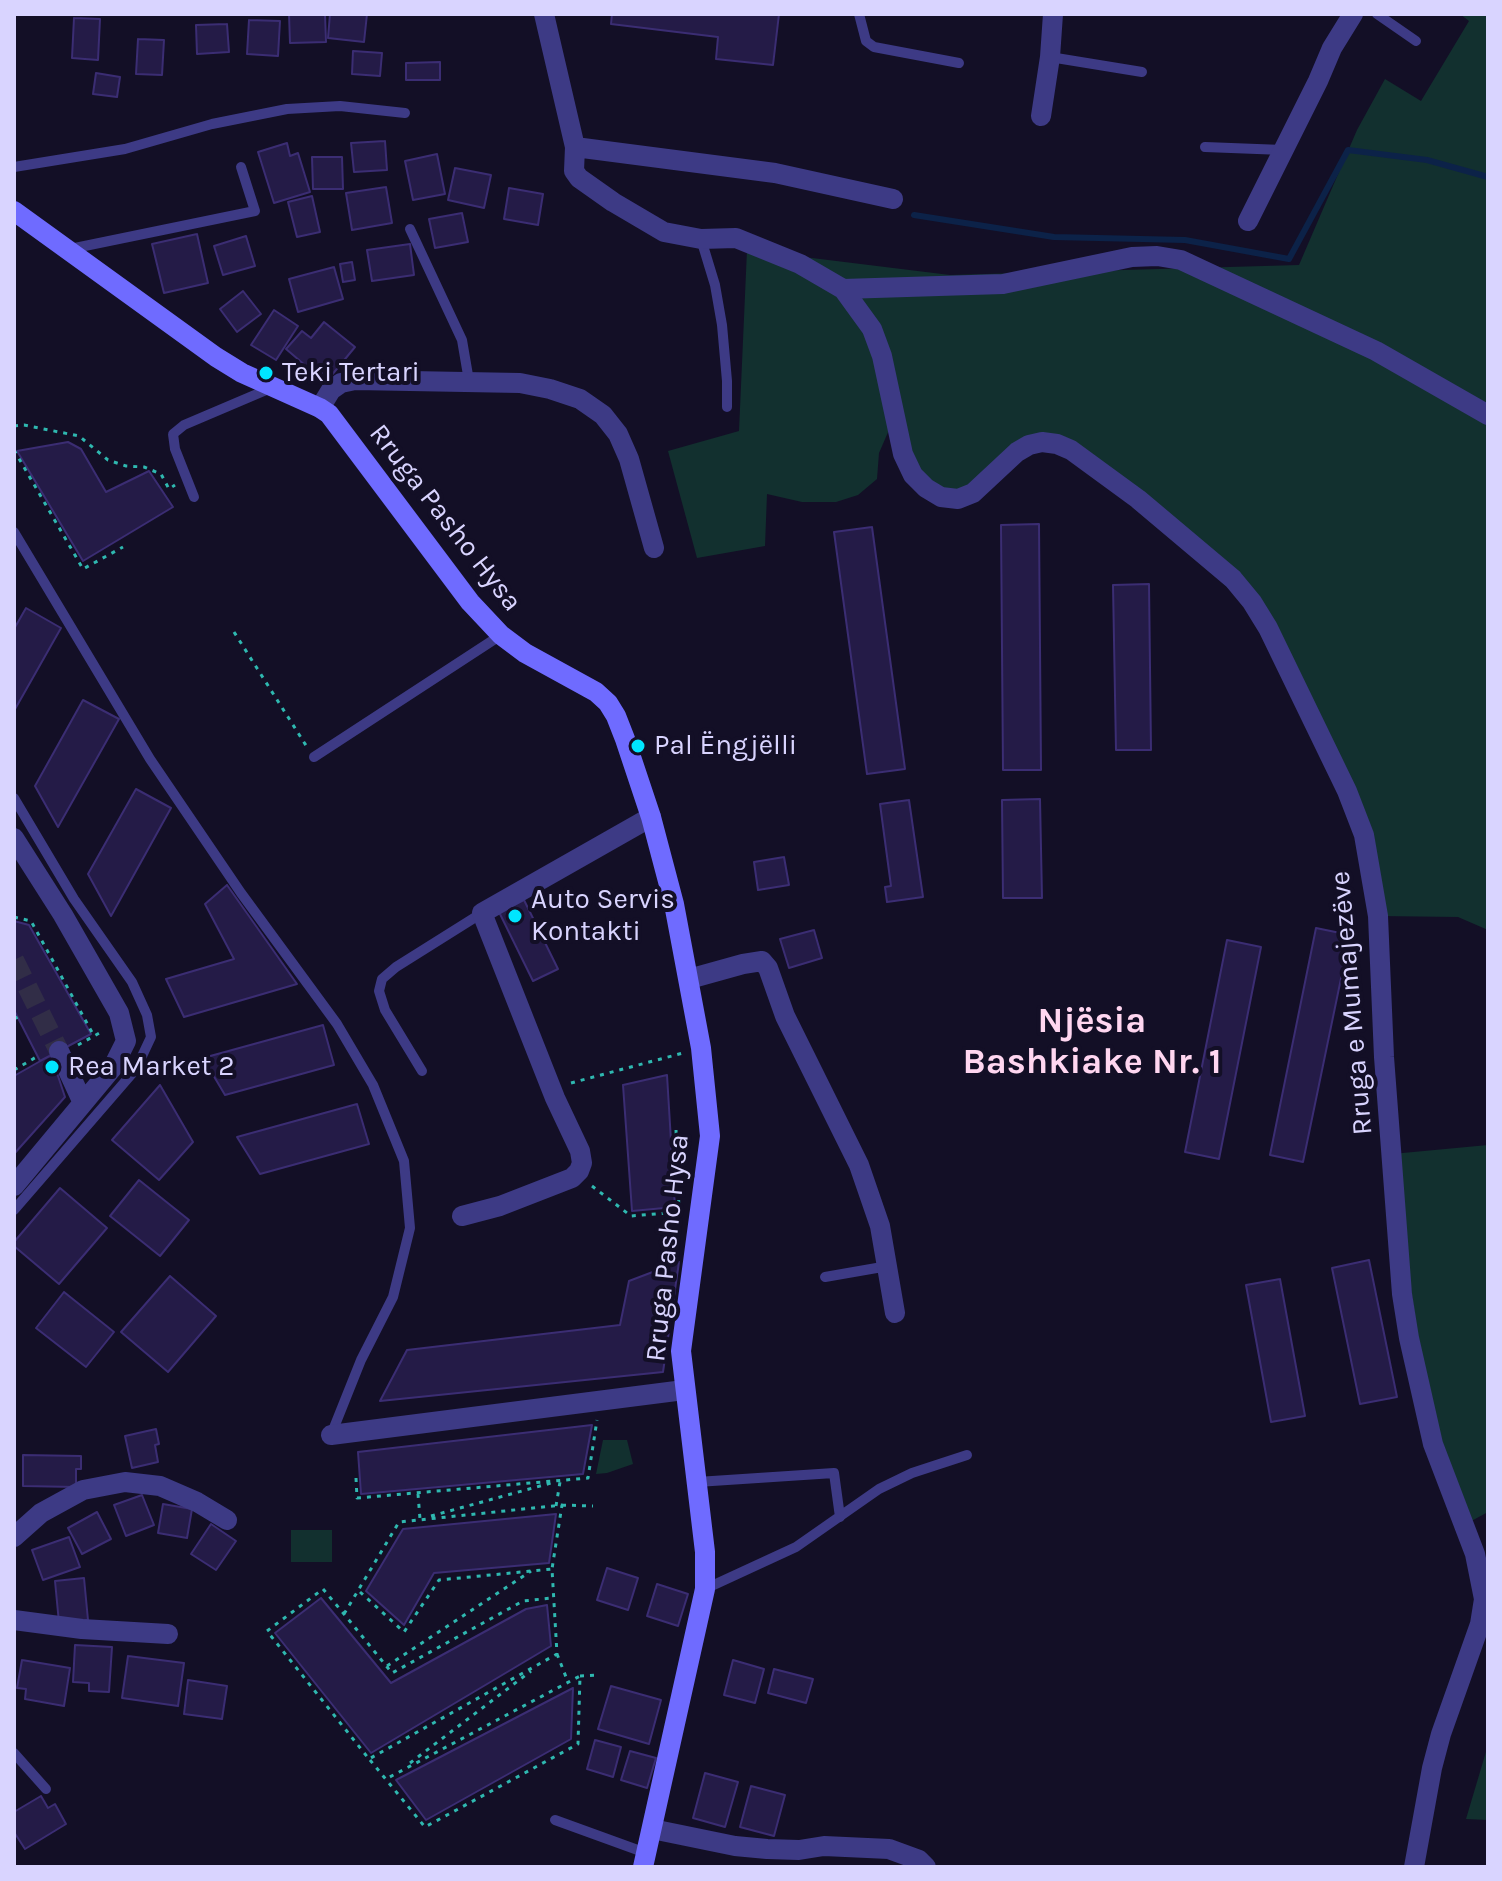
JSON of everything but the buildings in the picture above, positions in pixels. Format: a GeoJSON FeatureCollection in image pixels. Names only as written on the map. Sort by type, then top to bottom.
{"type":"FeatureCollection","features":[{"type":"Feature","properties":{"kind":"main road","name":"Rruga Pasho Hysa"},"geometry":{"type":"LineString","coordinates":[[14,211],[216,357],[242,373],[329,414],[470,602],[501,635],[525,653],[596,692],[608,703],[628,748],[651,817],[674,904],[701,1048],[710,1136],[681,1351],[705,1552],[705,1589],[645,1860]]}},
{"type":"Feature","properties":{"kind":"street","name":"Rruga e Mumajezëve"},"geometry":{"type":"LineString","coordinates":[[544,14],[575,147],[574,171],[579,178],[664,232],[701,239],[736,238],[800,264],[843,289],[861,310],[882,356],[903,454],[913,475],[941,497],[958,499],[973,493],[1009,459],[1029,445],[1042,442],[1071,450],[1138,499],[1233,579],[1252,602],[1268,628],[1347,791],[1364,835],[1378,916],[1384,1057],[1402,1294],[1409,1338],[1433,1444],[1475,1554],[1484,1599],[1480,1624],[1435,1756],[1414,1867]]}},
{"type":"Feature","properties":{"kind":"street"},"geometry":{"type":"LineString","coordinates":[[1041,116],[1053,14]]}},
{"type":"Feature","properties":{"kind":"street"},"geometry":{"type":"LineString","coordinates":[[1248,221],[1332,48],[1353,14]]}},
{"type":"Feature","properties":{"kind":"street"},"geometry":{"type":"LineString","coordinates":[[575,147],[775,173],[893,199]]}},
{"type":"Feature","properties":{"kind":"street"},"geometry":{"type":"LineString","coordinates":[[843,289],[1003,284],[1132,257],[1157,256],[1181,260],[1376,351],[1488,415]]}},
{"type":"Feature","properties":{"kind":"street"},"geometry":{"type":"LineString","coordinates":[[320,408],[331,390],[341,383],[355,380],[520,383],[580,399],[603,415],[618,434],[629,459],[654,548]]}},
{"type":"Feature","properties":{"kind":"street"},"geometry":{"type":"LineString","coordinates":[[462,1216],[572,1178],[582,1163],[580,1151],[482,913],[651,817]]}},
{"type":"Feature","properties":{"kind":"street"},"geometry":{"type":"LineString","coordinates":[[14,838],[63,915],[119,1013],[126,1041],[121,1054],[14,1186]]}},
{"type":"Feature","properties":{"kind":"street"},"geometry":{"type":"LineString","coordinates":[[689,979],[762,961],[768,968],[813,1077],[836,1115],[859,1165],[880,1226],[895,1313]]}},
{"type":"Feature","properties":{"kind":"street"},"geometry":{"type":"LineString","coordinates":[[59,1051],[83,1103]]}},
{"type":"Feature","properties":{"kind":"street"},"geometry":{"type":"LineString","coordinates":[[331,1435],[684,1390]]}},
{"type":"Feature","properties":{"kind":"street"},"geometry":{"type":"LineString","coordinates":[[14,1537],[41,1513],[83,1490],[125,1482],[170,1490],[227,1520]]}},
{"type":"Feature","properties":{"kind":"street"},"geometry":{"type":"LineString","coordinates":[[14,1620],[82,1629],[168,1634]]}},
{"type":"Feature","properties":{"kind":"street"},"geometry":{"type":"LineString","coordinates":[[652,1829],[735,1846],[767,1849],[799,1850],[824,1846],[889,1849],[919,1860],[926,1867]]}},
{"type":"Feature","properties":{"kind":"lane"},"geometry":{"type":"LineString","coordinates":[[859,14],[866,41],[874,47],[959,63]]}},
{"type":"Feature","properties":{"kind":"lane"},"geometry":{"type":"LineString","coordinates":[[1377,14],[1416,41]]}},
{"type":"Feature","properties":{"kind":"lane"},"geometry":{"type":"LineString","coordinates":[[1050,57],[1142,72]]}},
{"type":"Feature","properties":{"kind":"lane"},"geometry":{"type":"LineString","coordinates":[[14,167],[125,149],[212,124],[287,109],[340,106],[405,113]]}},
{"type":"Feature","properties":{"kind":"lane"},"geometry":{"type":"LineString","coordinates":[[1205,147],[1283,150]]}},
{"type":"Feature","properties":{"kind":"lane"},"geometry":{"type":"LineString","coordinates":[[68,249],[255,211],[241,167]]}},
{"type":"Feature","properties":{"kind":"lane"},"geometry":{"type":"LineString","coordinates":[[410,229],[462,340],[469,381]]}},
{"type":"Feature","properties":{"kind":"lane"},"geometry":{"type":"LineString","coordinates":[[701,239],[715,285],[722,325],[727,407]]}},
{"type":"Feature","properties":{"kind":"lane"},"geometry":{"type":"LineString","coordinates":[[194,497],[185,478],[173,434],[184,425],[273,387]]}},
{"type":"Feature","properties":{"kind":"lane"},"geometry":{"type":"LineString","coordinates":[[14,532],[150,759],[241,893],[337,1024],[373,1085],[404,1161],[410,1228],[393,1297],[361,1360],[331,1435]]}},
{"type":"Feature","properties":{"kind":"lane"},"geometry":{"type":"LineString","coordinates":[[314,757],[501,635]]}},
{"type":"Feature","properties":{"kind":"lane"},"geometry":{"type":"LineString","coordinates":[[14,798],[74,899],[132,982],[147,1015],[151,1037],[136,1069],[14,1210]]}},
{"type":"Feature","properties":{"kind":"lane"},"geometry":{"type":"LineString","coordinates":[[422,1071],[385,1010],[379,991],[382,979],[482,913]]}},
{"type":"Feature","properties":{"kind":"lane"},"geometry":{"type":"LineString","coordinates":[[119,1013],[142,1004]]}},
{"type":"Feature","properties":{"kind":"lane"},"geometry":{"type":"LineString","coordinates":[[825,1277],[888,1266]]}},
{"type":"Feature","properties":{"kind":"lane"},"geometry":{"type":"LineString","coordinates":[[705,1589],[772,1560],[879,1489],[912,1473],[967,1455]]}},
{"type":"Feature","properties":{"kind":"lane"},"geometry":{"type":"LineString","coordinates":[[697,1482],[834,1473],[840,1517]]}},
{"type":"Feature","properties":{"kind":"lane"},"geometry":{"type":"LineString","coordinates":[[14,1753],[46,1789]]}},
{"type":"Feature","properties":{"kind":"lane"},"geometry":{"type":"LineString","coordinates":[[555,1820],[645,1860]]}},
{"type":"Feature","properties":{"kind":"path"},"geometry":{"type":"LineString","coordinates":[[14,426],[24,425],[79,436],[108,460],[126,466],[144,467],[161,474],[169,489],[185,478]]}},
{"type":"Feature","properties":{"kind":"path"},"geometry":{"type":"LineString","coordinates":[[14,450],[83,569],[123,547]]}},
{"type":"Feature","properties":{"kind":"path"},"geometry":{"type":"LineString","coordinates":[[234,632],[314,757]]}},
{"type":"Feature","properties":{"kind":"path"},"geometry":{"type":"LineString","coordinates":[[14,917],[31,921],[94,1036]]}},
{"type":"Feature","properties":{"kind":"path"},"geometry":{"type":"LineString","coordinates":[[552,1088],[701,1048]]}},
{"type":"Feature","properties":{"kind":"path"},"geometry":{"type":"LineString","coordinates":[[14,1070],[38,1056]]}},
{"type":"Feature","properties":{"kind":"path"},"geometry":{"type":"LineString","coordinates":[[579,1171],[590,1185],[631,1216],[679,1212]]}},
{"type":"Feature","properties":{"kind":"path"},"geometry":{"type":"LineString","coordinates":[[356,1478],[357,1498],[588,1478],[597,1400]]}},
{"type":"Feature","properties":{"kind":"path"},"geometry":{"type":"LineString","coordinates":[[556,1506],[560,1480]]}},
{"type":"Feature","properties":{"kind":"path"},"geometry":{"type":"LineString","coordinates":[[420,1519],[560,1480]]}},
{"type":"Feature","properties":{"kind":"path"},"geometry":{"type":"LineString","coordinates":[[418,1493],[420,1519]]}},
{"type":"Feature","properties":{"kind":"path"},"geometry":{"type":"LineString","coordinates":[[562,1505],[552,1569],[552,1598],[557,1654],[568,1682]]}},
{"type":"Feature","properties":{"kind":"path"},"geometry":{"type":"LineString","coordinates":[[344,1614],[399,1522],[562,1505],[593,1506]]}},
{"type":"Feature","properties":{"kind":"path"},"geometry":{"type":"LineString","coordinates":[[387,1666],[534,1569]]}},
{"type":"Feature","properties":{"kind":"path"},"geometry":{"type":"LineString","coordinates":[[359,1591],[404,1632],[439,1580],[552,1569]]}},
{"type":"Feature","properties":{"kind":"path"},"geometry":{"type":"LineString","coordinates":[[552,1598],[523,1601],[392,1673],[323,1589],[267,1631],[425,1827],[578,1744],[580,1676]]}},
{"type":"Feature","properties":{"kind":"path"},"geometry":{"type":"LineString","coordinates":[[369,1759],[557,1654]]}},
{"type":"Feature","properties":{"kind":"path"},"geometry":{"type":"LineString","coordinates":[[386,1779],[541,1664]]}},
{"type":"Feature","properties":{"kind":"path"},"geometry":{"type":"LineString","coordinates":[[400,1770],[580,1676],[600,1675]]}},
{"type":"Feature","properties":{"kind":"green space"},"geometry":{"type":"Polygon","coordinates":[[[1460,14],[1488,14],[1488,930],[1458,917],[1378,916],[1371,873],[1268,628],[1138,499],[1042,442],[988,480],[941,497],[889,430],[879,453],[877,479],[858,495],[836,502],[802,502],[767,494],[765,546],[697,558],[668,451],[739,431],[747,250],[950,275],[1299,265],[1357,130],[1385,79],[1421,101],[1469,21],[1460,14]]]}},
{"type":"Feature","properties":{"kind":"green space"},"geometry":{"type":"Polygon","coordinates":[[[1488,1145],[1488,1512],[1464,1525],[1433,1444],[1392,1154],[1488,1145]]]}},
{"type":"Feature","properties":{"kind":"green space"},"geometry":{"type":"Polygon","coordinates":[[[603,1440],[627,1440],[633,1464],[596,1474],[603,1440]]]}},
{"type":"Feature","properties":{"kind":"green space"},"geometry":{"type":"Polygon","coordinates":[[[291,1530],[332,1530],[332,1562],[291,1562],[291,1530]]]}},
{"type":"Feature","properties":{"kind":"green space"},"geometry":{"type":"Polygon","coordinates":[[[1488,1745],[1488,1820],[1466,1819],[1488,1745]]]}},
{"type":"Feature","properties":{"kind":"waterway"},"geometry":{"type":"LineString","coordinates":[[914,215],[1054,237],[1185,240],[1289,259],[1348,150],[1427,160],[1488,177]]}},
{"type":"Feature","properties":{"kind":"tunnel"},"geometry":{"type":"LineString","coordinates":[[14,960],[59,1051]]}},
{"type":"Feature","properties":{"kind":"place","name":"Teki Tertari"},"geometry":{"type":"Point","coordinates":[266,373]}},
{"type":"Feature","properties":{"kind":"place","name":"Pal Ëngjëlli"},"geometry":{"type":"Point","coordinates":[638,746]}},
{"type":"Feature","properties":{"kind":"place","name":"Auto Servis Kontakti"},"geometry":{"type":"Point","coordinates":[515,916]}},
{"type":"Feature","properties":{"kind":"place","name":"Rea Market 2"},"geometry":{"type":"Point","coordinates":[52,1067]}},
{"type":"Feature","properties":{"kind":"district","name":"Njësia Bashkiake Nr. 1"},"geometry":{"type":"Point","coordinates":[1092,1042]}}]}
